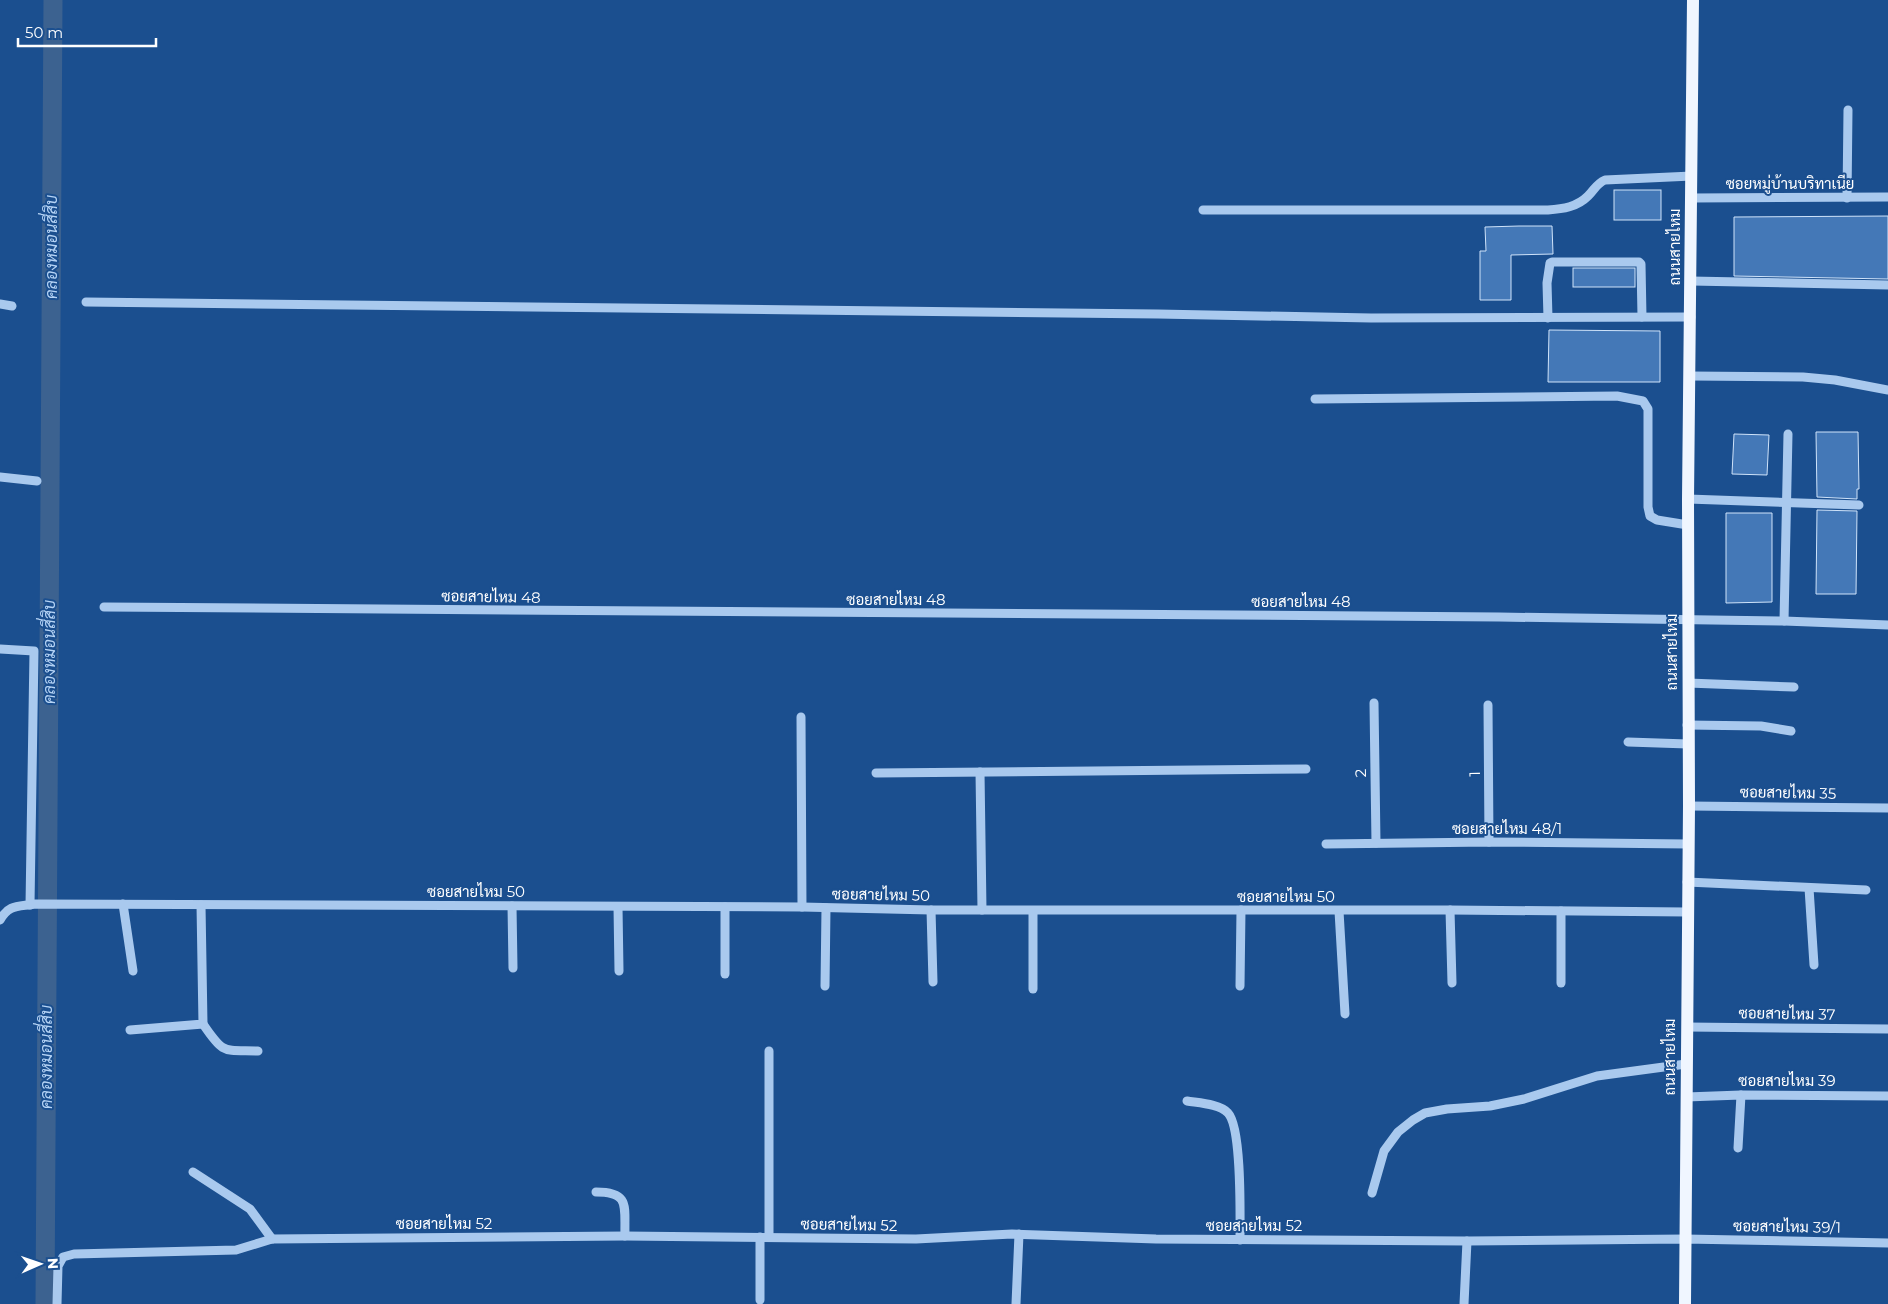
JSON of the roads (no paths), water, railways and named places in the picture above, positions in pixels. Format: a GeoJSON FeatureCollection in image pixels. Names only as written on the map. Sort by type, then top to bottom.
{"type":"FeatureCollection","features":[{"type":"Feature","properties":{"kind":"main road","name":"ถนนสายไหม"},"geometry":{"type":"LineString","coordinates":[[1685,1304],[1688,499],[1693,0]]}},
{"type":"Feature","properties":{"kind":"street"},"geometry":{"type":"LineString","coordinates":[[1847,198],[1848,110]]}},
{"type":"Feature","properties":{"kind":"street"},"geometry":{"type":"LineString","coordinates":[[1203,210],[1565,209],[1577,205],[1588,196],[1596,184],[1605,180],[1692,176]]}},
{"type":"Feature","properties":{"kind":"street","name":"ซอยหมู่บ้านบริทาเนีย"},"geometry":{"type":"LineString","coordinates":[[1692,198],[1888,197]]}},
{"type":"Feature","properties":{"kind":"street"},"geometry":{"type":"LineString","coordinates":[[1548,318],[1547,284],[1550,263],[1617,261],[1640,262],[1641,264],[1642,318]]}},
{"type":"Feature","properties":{"kind":"street"},"geometry":{"type":"LineString","coordinates":[[1691,281],[1888,285]]}},
{"type":"Feature","properties":{"kind":"street"},"geometry":{"type":"LineString","coordinates":[[86,302],[1371,318],[1691,317]]}},
{"type":"Feature","properties":{"kind":"street"},"geometry":{"type":"LineString","coordinates":[[0,304],[12,306]]}},
{"type":"Feature","properties":{"kind":"street"},"geometry":{"type":"LineString","coordinates":[[1690,376],[1803,377],[1836,380],[1888,390]]}},
{"type":"Feature","properties":{"kind":"street"},"geometry":{"type":"LineString","coordinates":[[1315,400],[1618,396],[1643,400],[1648,409],[1648,507],[1650,516],[1657,520],[1688,525]]}},
{"type":"Feature","properties":{"kind":"street"},"geometry":{"type":"LineString","coordinates":[[1784,621],[1788,434]]}},
{"type":"Feature","properties":{"kind":"street"},"geometry":{"type":"LineString","coordinates":[[0,477],[37,481]]}},
{"type":"Feature","properties":{"kind":"street"},"geometry":{"type":"LineString","coordinates":[[1688,499],[1859,505]]}},
{"type":"Feature","properties":{"kind":"street","name":"ซอยสายไหม 48"},"geometry":{"type":"LineString","coordinates":[[104,607],[1688,620],[1888,625]]}},
{"type":"Feature","properties":{"kind":"street"},"geometry":{"type":"LineString","coordinates":[[0,649],[34,651],[32,904]]}},
{"type":"Feature","properties":{"kind":"street"},"geometry":{"type":"LineString","coordinates":[[1688,683],[1794,687]]}},
{"type":"Feature","properties":{"kind":"street","name":"2"},"geometry":{"type":"LineString","coordinates":[[1374,703],[1376,843]]}},
{"type":"Feature","properties":{"kind":"street","name":"1"},"geometry":{"type":"LineString","coordinates":[[1488,705],[1489,842]]}},
{"type":"Feature","properties":{"kind":"street"},"geometry":{"type":"LineString","coordinates":[[801,717],[802,907]]}},
{"type":"Feature","properties":{"kind":"street"},"geometry":{"type":"LineString","coordinates":[[1687,725],[1761,726],[1791,731]]}},
{"type":"Feature","properties":{"kind":"street"},"geometry":{"type":"LineString","coordinates":[[1628,742],[1688,744]]}},
{"type":"Feature","properties":{"kind":"street"},"geometry":{"type":"LineString","coordinates":[[876,773],[1306,769]]}},
{"type":"Feature","properties":{"kind":"street"},"geometry":{"type":"LineString","coordinates":[[980,772],[982,910]]}},
{"type":"Feature","properties":{"kind":"street","name":"ซอยสายไหม 35"},"geometry":{"type":"LineString","coordinates":[[1688,806],[1888,808]]}},
{"type":"Feature","properties":{"kind":"street","name":"ซอยสายไหม 48/1"},"geometry":{"type":"LineString","coordinates":[[1326,844],[1489,842],[1688,844]]}},
{"type":"Feature","properties":{"kind":"street"},"geometry":{"type":"LineString","coordinates":[[1687,882],[1866,890]]}},
{"type":"Feature","properties":{"kind":"street"},"geometry":{"type":"LineString","coordinates":[[1809,888],[1814,964]]}},
{"type":"Feature","properties":{"kind":"street","name":"ซอยสายไหม 50"},"geometry":{"type":"LineString","coordinates":[[0,920],[4,912],[12,907],[32,904],[802,907],[931,910],[1687,912]]}},
{"type":"Feature","properties":{"kind":"street"},"geometry":{"type":"LineString","coordinates":[[123,904],[134,971]]}},
{"type":"Feature","properties":{"kind":"street"},"geometry":{"type":"LineString","coordinates":[[201,905],[203,1024],[217,1045],[222,1048],[258,1051]]}},
{"type":"Feature","properties":{"kind":"street"},"geometry":{"type":"LineString","coordinates":[[512,906],[514,968]]}},
{"type":"Feature","properties":{"kind":"street"},"geometry":{"type":"LineString","coordinates":[[618,907],[619,971]]}},
{"type":"Feature","properties":{"kind":"street"},"geometry":{"type":"LineString","coordinates":[[725,907],[725,974]]}},
{"type":"Feature","properties":{"kind":"street"},"geometry":{"type":"LineString","coordinates":[[825,986],[826,908]]}},
{"type":"Feature","properties":{"kind":"street"},"geometry":{"type":"LineString","coordinates":[[931,910],[933,982]]}},
{"type":"Feature","properties":{"kind":"street"},"geometry":{"type":"LineString","coordinates":[[1033,910],[1033,989]]}},
{"type":"Feature","properties":{"kind":"street"},"geometry":{"type":"LineString","coordinates":[[1240,986],[1241,910]]}},
{"type":"Feature","properties":{"kind":"street"},"geometry":{"type":"LineString","coordinates":[[1450,910],[1452,983]]}},
{"type":"Feature","properties":{"kind":"street"},"geometry":{"type":"LineString","coordinates":[[1339,911],[1344,1014]]}},
{"type":"Feature","properties":{"kind":"street"},"geometry":{"type":"LineString","coordinates":[[1561,911],[1561,983]]}},
{"type":"Feature","properties":{"kind":"street"},"geometry":{"type":"LineString","coordinates":[[130,1030],[203,1024]]}},
{"type":"Feature","properties":{"kind":"street","name":"ซอยสายไหม 37"},"geometry":{"type":"LineString","coordinates":[[1686,1026],[1888,1029]]}},
{"type":"Feature","properties":{"kind":"street"},"geometry":{"type":"LineString","coordinates":[[760,1300],[764,1237],[769,1051]]}},
{"type":"Feature","properties":{"kind":"street"},"geometry":{"type":"LineString","coordinates":[[1372,1193],[1384,1151],[1398,1132],[1425,1113],[1446,1109],[1490,1106],[1524,1099],[1598,1076],[1686,1064]]}},
{"type":"Feature","properties":{"kind":"street"},"geometry":{"type":"LineString","coordinates":[[1738,1148],[1741,1095]]}},
{"type":"Feature","properties":{"kind":"street","name":"ซอยสายไหม 39"},"geometry":{"type":"LineString","coordinates":[[1686,1096],[1888,1096]]}},
{"type":"Feature","properties":{"kind":"street"},"geometry":{"type":"LineString","coordinates":[[1187,1101],[1227,1111],[1233,1120],[1237,1141],[1240,1240]]}},
{"type":"Feature","properties":{"kind":"street"},"geometry":{"type":"LineString","coordinates":[[193,1172],[250,1209],[272,1239]]}},
{"type":"Feature","properties":{"kind":"street"},"geometry":{"type":"LineString","coordinates":[[596,1192],[608,1192],[622,1198],[625,1236]]}},
{"type":"Feature","properties":{"kind":"street"},"geometry":{"type":"LineString","coordinates":[[1016,1304],[1020,1234]]}},
{"type":"Feature","properties":{"kind":"street","name":"ซอยสายไหม 52"},"geometry":{"type":"LineString","coordinates":[[57,1304],[58,1266],[63,1257],[74,1254],[236,1250],[272,1239],[625,1236],[906,1239],[1020,1234],[1240,1240],[1685,1239]]}},
{"type":"Feature","properties":{"kind":"street","name":"ซอยสายไหม 39/1"},"geometry":{"type":"LineString","coordinates":[[1685,1239],[1888,1243]]}},
{"type":"Feature","properties":{"kind":"street"},"geometry":{"type":"LineString","coordinates":[[1464,1304],[1468,1240]]}},
{"type":"Feature","properties":{"kind":"waterway","name":"คลองหมอนสี่สิบ"},"geometry":{"type":"LineString","coordinates":[[45,1304],[53,0]]}}]}
